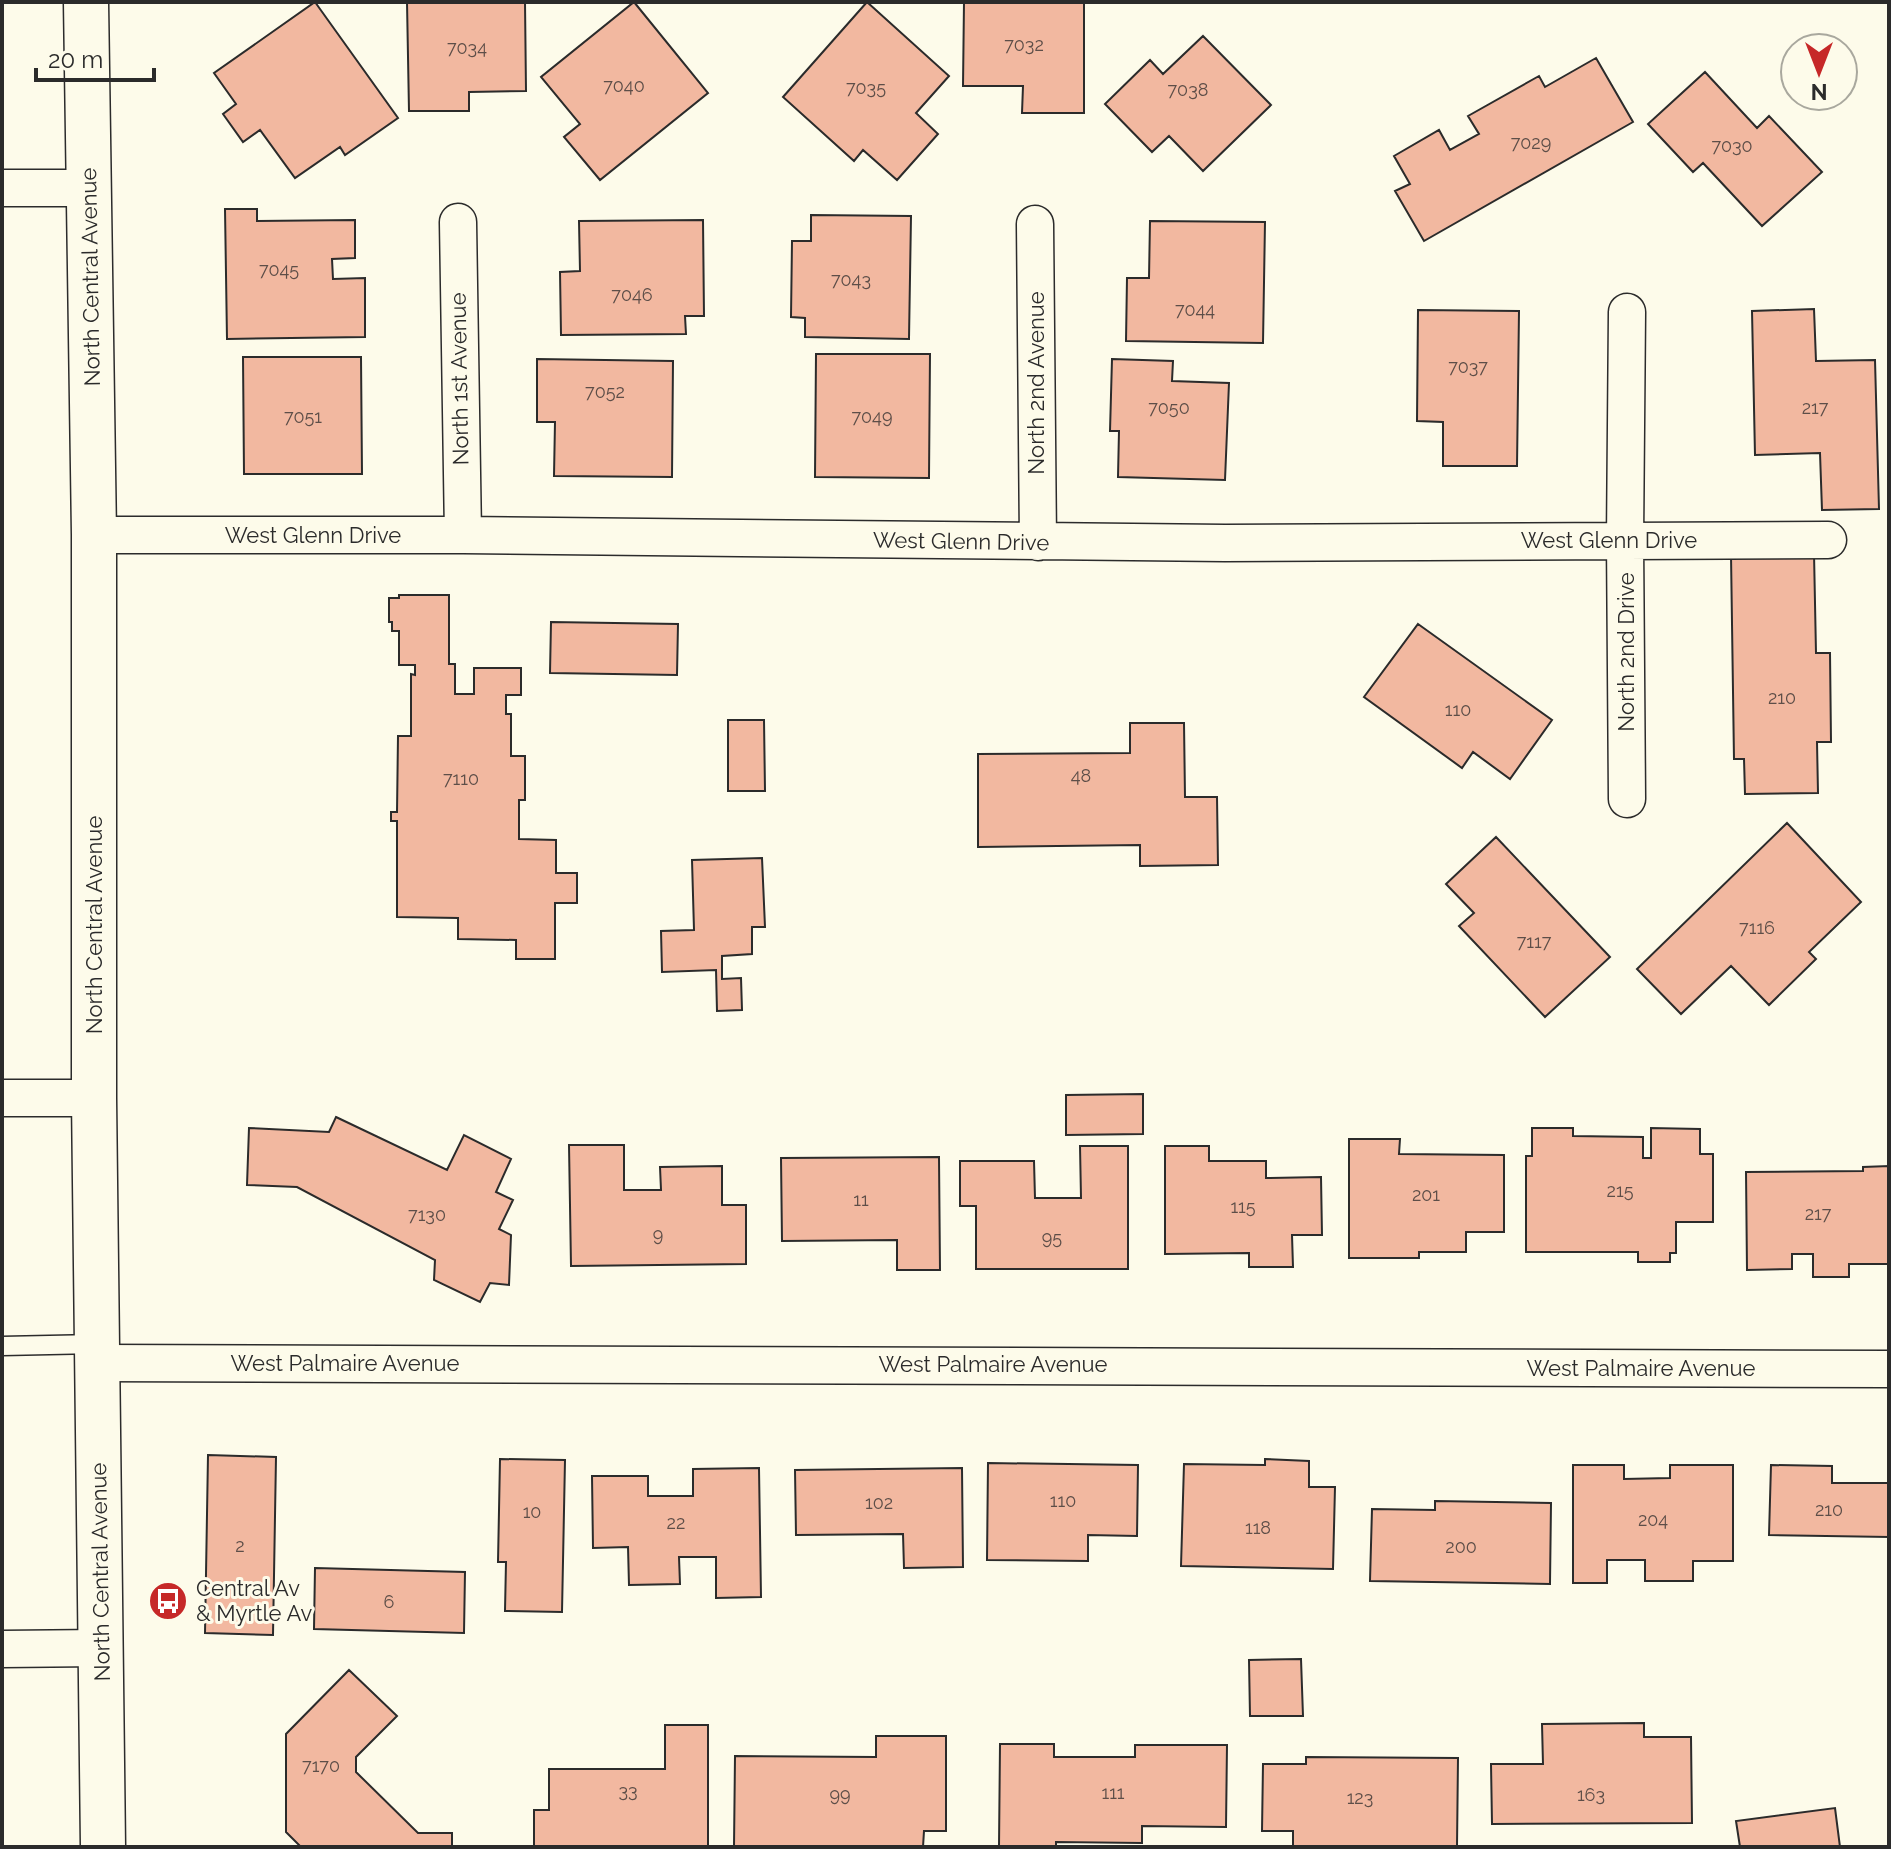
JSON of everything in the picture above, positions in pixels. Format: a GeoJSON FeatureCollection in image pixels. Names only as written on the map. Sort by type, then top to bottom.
{"type":"FeatureCollection","features":[{"type":"Feature","properties":{"kind":"main road","name":"North Central Avenue"},"geometry":{"type":"LineString","coordinates":[[86,2],[94,535],[94,1098],[103,1847]]}},
{"type":"Feature","properties":{"kind":"street"},"geometry":{"type":"LineString","coordinates":[[2,188],[89,188]]}},
{"type":"Feature","properties":{"kind":"street","name":"North 1st Avenue"},"geometry":{"type":"LineString","coordinates":[[458,222],[463,535]]}},
{"type":"Feature","properties":{"kind":"street","name":"North 2nd Avenue"},"geometry":{"type":"LineString","coordinates":[[1035,224],[1038,542]]}},
{"type":"Feature","properties":{"kind":"street","name":"North 2nd Drive"},"geometry":{"type":"LineString","coordinates":[[1627,312],[1627,799]]}},
{"type":"Feature","properties":{"kind":"street","name":"West Glenn Drive"},"geometry":{"type":"LineString","coordinates":[[94,535],[463,535],[1038,542],[1828,540]]}},
{"type":"Feature","properties":{"kind":"street"},"geometry":{"type":"LineString","coordinates":[[2,1098],[94,1098]]}},
{"type":"Feature","properties":{"kind":"street","name":"West Palmaire Avenue"},"geometry":{"type":"LineString","coordinates":[[97,1353],[1889,1369]]}},
{"type":"Feature","properties":{"kind":"street"},"geometry":{"type":"LineString","coordinates":[[2,1649],[101,1648]]}},
{"type":"Feature","properties":{"kind":"lane"},"geometry":{"type":"LineString","coordinates":[[2,1346],[97,1353]]}},
{"type":"Feature","properties":{"kind":"building"},"geometry":{"type":"Polygon","coordinates":[[[315,2],[398,118],[345,155],[340,147],[295,178],[260,130],[243,142],[223,114],[236,104],[214,73],[315,2]]]}},
{"type":"Feature","properties":{"kind":"building"},"geometry":{"type":"Polygon","coordinates":[[[407,2],[525,2],[526,91],[469,92],[469,111],[409,111],[407,2]]]}},
{"type":"Feature","properties":{"kind":"building"},"geometry":{"type":"Polygon","coordinates":[[[634,2],[708,93],[600,180],[564,137],[580,124],[541,77],[634,2]]]}},
{"type":"Feature","properties":{"kind":"building"},"geometry":{"type":"Polygon","coordinates":[[[867,2],[949,76],[916,113],[938,134],[897,180],[863,150],[854,161],[783,97],[867,2]]]}},
{"type":"Feature","properties":{"kind":"building"},"geometry":{"type":"Polygon","coordinates":[[[964,2],[1084,2],[1084,113],[1022,113],[1023,86],[963,86],[964,2]]]}},
{"type":"Feature","properties":{"kind":"building"},"geometry":{"type":"Polygon","coordinates":[[[1203,36],[1271,105],[1203,171],[1169,136],[1152,152],[1105,104],[1150,60],[1163,74],[1203,36]]]}},
{"type":"Feature","properties":{"kind":"building"},"geometry":{"type":"Polygon","coordinates":[[[1596,58],[1633,122],[1424,241],[1395,191],[1410,184],[1394,156],[1439,130],[1450,150],[1479,134],[1468,116],[1539,76],[1545,87],[1596,58]]]}},
{"type":"Feature","properties":{"kind":"building"},"geometry":{"type":"Polygon","coordinates":[[[1705,72],[1757,128],[1769,116],[1822,172],[1762,226],[1703,163],[1693,172],[1648,124],[1705,72]]]}},
{"type":"Feature","properties":{"kind":"building"},"geometry":{"type":"Polygon","coordinates":[[[225,209],[257,209],[257,221],[355,220],[355,258],[332,259],[333,279],[365,278],[365,337],[227,339],[225,209]]]}},
{"type":"Feature","properties":{"kind":"building"},"geometry":{"type":"Polygon","coordinates":[[[811,215],[911,216],[909,339],[805,337],[805,318],[791,317],[792,241],[811,241],[811,215]]]}},
{"type":"Feature","properties":{"kind":"building"},"geometry":{"type":"Polygon","coordinates":[[[703,220],[704,316],[685,316],[686,334],[561,335],[560,272],[580,271],[579,221],[703,220]]]}},
{"type":"Feature","properties":{"kind":"building"},"geometry":{"type":"Polygon","coordinates":[[[1150,221],[1265,222],[1263,343],[1126,341],[1127,278],[1149,278],[1150,221]]]}},
{"type":"Feature","properties":{"kind":"building"},"geometry":{"type":"Polygon","coordinates":[[[1814,309],[1816,361],[1875,360],[1879,509],[1822,510],[1820,453],[1755,455],[1752,311],[1814,309]]]}},
{"type":"Feature","properties":{"kind":"building"},"geometry":{"type":"Polygon","coordinates":[[[1418,310],[1519,311],[1517,466],[1443,466],[1443,422],[1417,421],[1418,310]]]}},
{"type":"Feature","properties":{"kind":"building"},"geometry":{"type":"Polygon","coordinates":[[[816,354],[930,354],[929,478],[815,477],[816,354]]]}},
{"type":"Feature","properties":{"kind":"building"},"geometry":{"type":"Polygon","coordinates":[[[243,357],[361,357],[362,474],[244,474],[243,357]]]}},
{"type":"Feature","properties":{"kind":"building"},"geometry":{"type":"Polygon","coordinates":[[[537,359],[673,361],[672,477],[554,476],[555,422],[537,422],[537,359]]]}},
{"type":"Feature","properties":{"kind":"building"},"geometry":{"type":"Polygon","coordinates":[[[1112,359],[1173,361],[1172,381],[1229,383],[1225,480],[1118,477],[1119,431],[1110,431],[1112,359]]]}},
{"type":"Feature","properties":{"kind":"building"},"geometry":{"type":"Polygon","coordinates":[[[1814,553],[1816,653],[1830,653],[1831,742],[1817,742],[1818,793],[1745,794],[1744,759],[1734,759],[1731,555],[1814,553]]]}},
{"type":"Feature","properties":{"kind":"building"},"geometry":{"type":"Polygon","coordinates":[[[399,595],[449,595],[449,664],[455,664],[455,694],[474,694],[474,668],[521,668],[521,695],[506,695],[506,714],[511,714],[511,756],[525,756],[525,800],[519,800],[519,839],[556,840],[556,873],[577,873],[577,903],[555,903],[555,959],[516,959],[516,940],[458,939],[458,918],[397,917],[397,821],[391,821],[391,812],[397,812],[398,736],[411,736],[411,674],[415,675],[415,665],[399,665],[399,631],[392,631],[392,622],[389,622],[389,598],[399,598],[399,595]]]}},
{"type":"Feature","properties":{"kind":"building"},"geometry":{"type":"Polygon","coordinates":[[[551,622],[678,624],[677,675],[550,673],[551,622]]]}},
{"type":"Feature","properties":{"kind":"building"},"geometry":{"type":"Polygon","coordinates":[[[1418,624],[1552,720],[1510,779],[1473,752],[1462,768],[1364,697],[1418,624]]]}},
{"type":"Feature","properties":{"kind":"building"},"geometry":{"type":"Polygon","coordinates":[[[728,720],[764,720],[765,791],[728,791],[728,720]]]}},
{"type":"Feature","properties":{"kind":"building"},"geometry":{"type":"Polygon","coordinates":[[[1130,723],[1184,723],[1185,797],[1217,797],[1218,865],[1140,866],[1140,845],[978,847],[978,754],[1130,753],[1130,723]]]}},
{"type":"Feature","properties":{"kind":"building"},"geometry":{"type":"Polygon","coordinates":[[[1787,823],[1861,902],[1809,952],[1816,959],[1769,1005],[1731,966],[1681,1014],[1637,969],[1787,823]]]}},
{"type":"Feature","properties":{"kind":"building"},"geometry":{"type":"Polygon","coordinates":[[[1496,837],[1610,957],[1545,1017],[1459,926],[1474,913],[1446,884],[1496,837]]]}},
{"type":"Feature","properties":{"kind":"building"},"geometry":{"type":"Polygon","coordinates":[[[762,858],[765,927],[752,927],[752,954],[722,956],[722,979],[741,978],[742,1010],[717,1011],[716,970],[662,972],[661,931],[694,930],[692,860],[762,858]]]}},
{"type":"Feature","properties":{"kind":"building"},"geometry":{"type":"Polygon","coordinates":[[[1143,1094],[1143,1134],[1066,1135],[1066,1095],[1143,1094]]]}},
{"type":"Feature","properties":{"kind":"building"},"geometry":{"type":"Polygon","coordinates":[[[336,1117],[447,1170],[464,1135],[511,1159],[496,1192],[513,1200],[499,1229],[511,1235],[509,1285],[490,1283],[480,1302],[434,1280],[435,1260],[297,1187],[247,1185],[249,1128],[329,1132],[336,1117]]]}},
{"type":"Feature","properties":{"kind":"building"},"geometry":{"type":"Polygon","coordinates":[[[1532,1128],[1573,1128],[1573,1136],[1643,1137],[1643,1158],[1651,1158],[1651,1128],[1700,1129],[1700,1154],[1713,1154],[1713,1222],[1676,1222],[1676,1253],[1670,1253],[1670,1262],[1638,1262],[1638,1252],[1526,1252],[1526,1156],[1532,1156],[1532,1128]]]}},
{"type":"Feature","properties":{"kind":"building"},"geometry":{"type":"Polygon","coordinates":[[[1349,1139],[1400,1139],[1399,1154],[1504,1155],[1504,1232],[1466,1232],[1466,1252],[1419,1252],[1419,1258],[1349,1258],[1349,1139]]]}},
{"type":"Feature","properties":{"kind":"building"},"geometry":{"type":"Polygon","coordinates":[[[569,1145],[624,1145],[624,1190],[661,1190],[660,1167],[722,1166],[722,1205],[746,1205],[746,1264],[571,1266],[569,1145]]]}},
{"type":"Feature","properties":{"kind":"building"},"geometry":{"type":"Polygon","coordinates":[[[1080,1146],[1128,1146],[1128,1269],[976,1269],[976,1206],[960,1206],[960,1161],[1034,1161],[1035,1198],[1081,1198],[1080,1146]]]}},
{"type":"Feature","properties":{"kind":"building"},"geometry":{"type":"Polygon","coordinates":[[[1165,1146],[1209,1146],[1209,1161],[1266,1161],[1266,1178],[1321,1177],[1322,1235],[1292,1235],[1293,1267],[1249,1267],[1249,1253],[1165,1254],[1165,1146]]]}},
{"type":"Feature","properties":{"kind":"building"},"geometry":{"type":"Polygon","coordinates":[[[939,1157],[940,1270],[897,1270],[897,1240],[782,1241],[781,1158],[939,1157]]]}},
{"type":"Feature","properties":{"kind":"building"},"geometry":{"type":"Polygon","coordinates":[[[1889,1166],[1889,1264],[1849,1264],[1849,1277],[1813,1277],[1813,1254],[1792,1254],[1792,1269],[1747,1270],[1746,1172],[1863,1171],[1863,1167],[1889,1166]]]}},
{"type":"Feature","properties":{"kind":"building"},"geometry":{"type":"Polygon","coordinates":[[[208,1455],[276,1457],[273,1635],[205,1633],[208,1455]]]}},
{"type":"Feature","properties":{"kind":"building"},"geometry":{"type":"Polygon","coordinates":[[[500,1459],[565,1460],[562,1612],[505,1611],[506,1562],[498,1562],[500,1459]]]}},
{"type":"Feature","properties":{"kind":"building"},"geometry":{"type":"Polygon","coordinates":[[[1265,1459],[1309,1461],[1309,1487],[1335,1487],[1333,1569],[1181,1566],[1184,1464],[1265,1465],[1265,1459]]]}},
{"type":"Feature","properties":{"kind":"building"},"geometry":{"type":"Polygon","coordinates":[[[988,1463],[1138,1465],[1137,1536],[1088,1535],[1088,1561],[987,1560],[988,1463]]]}},
{"type":"Feature","properties":{"kind":"building"},"geometry":{"type":"Polygon","coordinates":[[[1573,1465],[1624,1465],[1624,1479],[1670,1478],[1670,1465],[1733,1465],[1733,1561],[1693,1561],[1693,1581],[1645,1581],[1645,1560],[1607,1560],[1607,1583],[1573,1583],[1573,1465]]]}},
{"type":"Feature","properties":{"kind":"building"},"geometry":{"type":"Polygon","coordinates":[[[1771,1465],[1832,1466],[1832,1483],[1889,1483],[1889,1537],[1769,1535],[1771,1465]]]}},
{"type":"Feature","properties":{"kind":"building"},"geometry":{"type":"Polygon","coordinates":[[[759,1468],[761,1597],[716,1598],[716,1557],[679,1557],[680,1584],[629,1585],[628,1547],[593,1548],[592,1476],[648,1476],[648,1496],[693,1496],[693,1469],[759,1468]]]}},
{"type":"Feature","properties":{"kind":"building"},"geometry":{"type":"Polygon","coordinates":[[[962,1468],[963,1567],[904,1568],[903,1534],[796,1535],[795,1470],[962,1468]]]}},
{"type":"Feature","properties":{"kind":"building"},"geometry":{"type":"Polygon","coordinates":[[[1435,1501],[1551,1503],[1550,1584],[1370,1581],[1372,1509],[1435,1510],[1435,1501]]]}},
{"type":"Feature","properties":{"kind":"building"},"geometry":{"type":"Polygon","coordinates":[[[315,1568],[465,1572],[464,1633],[314,1629],[315,1568]]]}},
{"type":"Feature","properties":{"kind":"building"},"geometry":{"type":"Polygon","coordinates":[[[1301,1659],[1303,1716],[1250,1716],[1249,1660],[1301,1659]]]}},
{"type":"Feature","properties":{"kind":"building"},"geometry":{"type":"Polygon","coordinates":[[[349,1670],[397,1716],[356,1757],[356,1772],[418,1833],[452,1833],[452,1847],[301,1847],[286,1832],[286,1734],[349,1670]]]}},
{"type":"Feature","properties":{"kind":"building"},"geometry":{"type":"Polygon","coordinates":[[[1644,1723],[1644,1737],[1691,1737],[1692,1823],[1492,1824],[1491,1764],[1543,1764],[1542,1724],[1644,1723]]]}},
{"type":"Feature","properties":{"kind":"building"},"geometry":{"type":"Polygon","coordinates":[[[665,1725],[708,1725],[708,1847],[534,1847],[534,1810],[549,1810],[549,1769],[665,1769],[665,1725]]]}},
{"type":"Feature","properties":{"kind":"building"},"geometry":{"type":"Polygon","coordinates":[[[876,1736],[946,1736],[946,1831],[924,1831],[923,1847],[734,1847],[735,1756],[876,1757],[876,1736]]]}},
{"type":"Feature","properties":{"kind":"building"},"geometry":{"type":"Polygon","coordinates":[[[1000,1744],[1054,1744],[1054,1757],[1135,1757],[1135,1745],[1227,1745],[1226,1827],[1142,1826],[1142,1843],[1056,1842],[1056,1847],[999,1847],[1000,1744]]]}},
{"type":"Feature","properties":{"kind":"building"},"geometry":{"type":"Polygon","coordinates":[[[1306,1757],[1458,1758],[1457,1847],[1293,1846],[1293,1831],[1262,1831],[1263,1764],[1306,1764],[1306,1757]]]}},
{"type":"Feature","properties":{"kind":"building"},"geometry":{"type":"Polygon","coordinates":[[[1835,1808],[1840,1847],[1740,1847],[1736,1821],[1835,1808]]]}},
{"type":"Feature","properties":{"kind":"place","name":"Central Av & Myrtle Av"},"geometry":{"type":"Point","coordinates":[168,1601]}}]}
